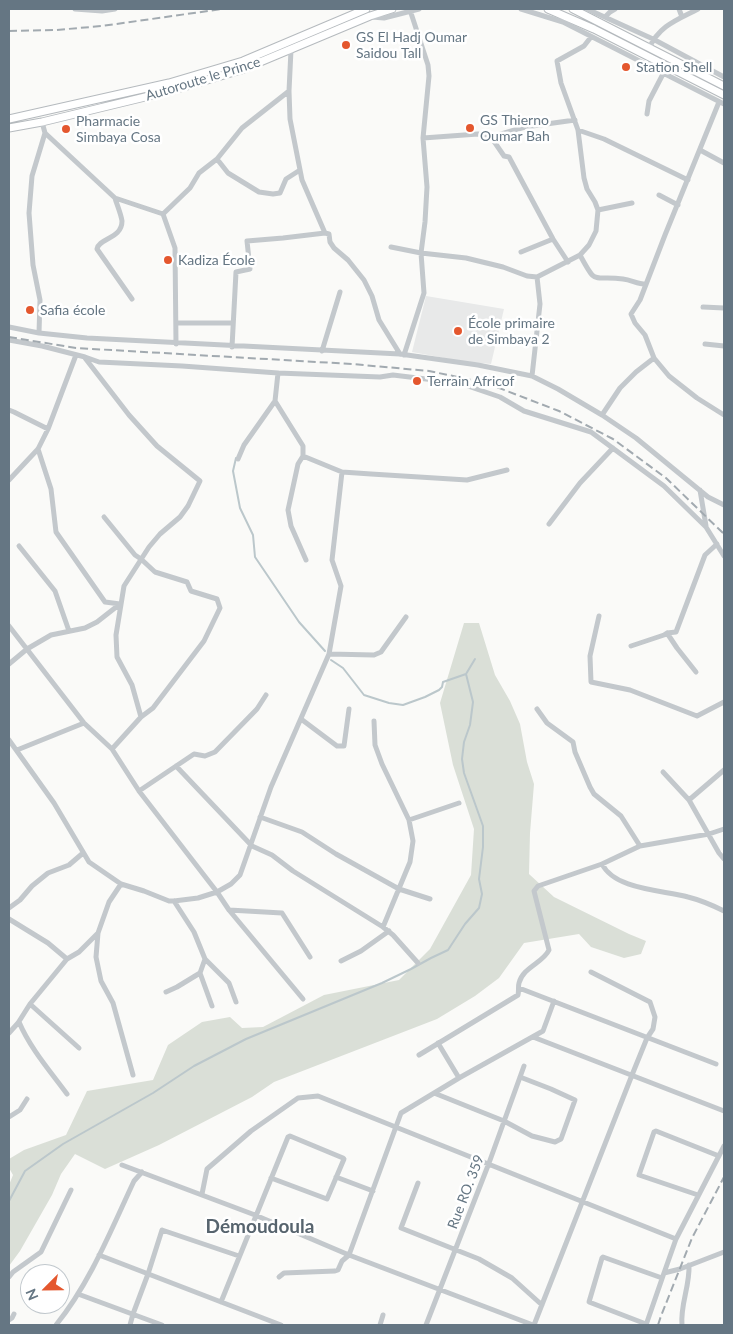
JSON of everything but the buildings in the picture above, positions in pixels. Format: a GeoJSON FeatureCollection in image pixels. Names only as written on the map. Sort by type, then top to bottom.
{"type":"FeatureCollection","features":[{"type":"Feature","properties":{"kind":"main road","name":"Autoroute le Prince"},"geometry":{"type":"LineString","coordinates":[[9,119],[169,83],[243,61],[366,9]]}},
{"type":"Feature","properties":{"kind":"main road","name":"Autoroute le Prince"},"geometry":{"type":"LineString","coordinates":[[9,128],[42,122],[179,88],[241,70],[370,16],[392,9]]}},
{"type":"Feature","properties":{"kind":"main road"},"geometry":{"type":"LineString","coordinates":[[548,9],[594,29],[723,100]]}},
{"type":"Feature","properties":{"kind":"main road"},"geometry":{"type":"LineString","coordinates":[[573,9],[724,86]]}},
{"type":"Feature","properties":{"kind":"street"},"geometry":{"type":"LineString","coordinates":[[74,9],[102,11],[115,9]]}},
{"type":"Feature","properties":{"kind":"street"},"geometry":{"type":"LineString","coordinates":[[370,16],[384,18],[419,9]]}},
{"type":"Feature","properties":{"kind":"street"},"geometry":{"type":"LineString","coordinates":[[521,9],[563,22],[663,74],[723,100],[664,235],[640,300],[631,314],[634,323],[645,334],[654,358],[669,376],[697,398],[724,415]]}},
{"type":"Feature","properties":{"kind":"street"},"geometry":{"type":"LineString","coordinates":[[587,9],[653,39],[724,77]]}},
{"type":"Feature","properties":{"kind":"street"},"geometry":{"type":"LineString","coordinates":[[605,17],[615,9]]}},
{"type":"Feature","properties":{"kind":"street"},"geometry":{"type":"LineString","coordinates":[[679,9],[682,17]]}},
{"type":"Feature","properties":{"kind":"street"},"geometry":{"type":"LineString","coordinates":[[649,48],[653,39],[668,24],[698,9]]}},
{"type":"Feature","properties":{"kind":"street"},"geometry":{"type":"LineString","coordinates":[[402,354],[424,293],[421,252],[427,187],[423,138],[429,76],[428,65],[410,10]]}},
{"type":"Feature","properties":{"kind":"street"},"geometry":{"type":"LineString","coordinates":[[391,247],[466,258],[537,278],[580,255],[589,245],[596,231],[598,210],[584,178],[578,130],[561,83],[556,61],[584,46],[590,37]]}},
{"type":"Feature","properties":{"kind":"street"},"geometry":{"type":"LineString","coordinates":[[291,50],[290,118],[302,180],[326,233],[329,234],[330,242],[364,280],[372,296],[379,320],[402,354]]}},
{"type":"Feature","properties":{"kind":"street"},"geometry":{"type":"LineString","coordinates":[[693,70],[724,77]]}},
{"type":"Feature","properties":{"kind":"street"},"geometry":{"type":"LineString","coordinates":[[647,114],[649,101],[663,74]]}},
{"type":"Feature","properties":{"kind":"street"},"geometry":{"type":"LineString","coordinates":[[164,214],[190,188],[199,173],[217,159],[242,128],[289,91]]}},
{"type":"Feature","properties":{"kind":"street"},"geometry":{"type":"LineString","coordinates":[[423,138],[478,134],[491,137],[525,127],[575,120]]}},
{"type":"Feature","properties":{"kind":"street"},"geometry":{"type":"LineString","coordinates":[[42,122],[45,133],[115,198],[164,214]]}},
{"type":"Feature","properties":{"kind":"street"},"geometry":{"type":"LineString","coordinates":[[578,130],[604,139],[688,180]]}},
{"type":"Feature","properties":{"kind":"street"},"geometry":{"type":"LineString","coordinates":[[39,333],[40,300],[33,265],[30,214],[32,176],[45,133]]}},
{"type":"Feature","properties":{"kind":"street"},"geometry":{"type":"LineString","coordinates":[[491,137],[504,156],[509,157],[553,239],[568,262]]}},
{"type":"Feature","properties":{"kind":"street"},"geometry":{"type":"LineString","coordinates":[[700,150],[724,163]]}},
{"type":"Feature","properties":{"kind":"street"},"geometry":{"type":"LineString","coordinates":[[217,159],[228,173],[259,192],[273,194],[280,192],[286,179],[300,170]]}},
{"type":"Feature","properties":{"kind":"street"},"geometry":{"type":"LineString","coordinates":[[659,195],[678,205]]}},
{"type":"Feature","properties":{"kind":"street"},"geometry":{"type":"LineString","coordinates":[[115,198],[122,222],[118,232],[110,239],[100,243],[97,249],[132,299]]}},
{"type":"Feature","properties":{"kind":"street"},"geometry":{"type":"LineString","coordinates":[[598,210],[632,203]]}},
{"type":"Feature","properties":{"kind":"street"},"geometry":{"type":"LineString","coordinates":[[164,214],[175,248],[176,344]]}},
{"type":"Feature","properties":{"kind":"street"},"geometry":{"type":"LineString","coordinates":[[232,347],[236,272],[250,269],[247,240],[326,233]]}},
{"type":"Feature","properties":{"kind":"street"},"geometry":{"type":"LineString","coordinates":[[521,252],[553,239]]}},
{"type":"Feature","properties":{"kind":"street"},"geometry":{"type":"LineString","coordinates":[[580,255],[591,275],[597,279],[625,279],[637,284],[646,284]]}},
{"type":"Feature","properties":{"kind":"street"},"geometry":{"type":"LineString","coordinates":[[532,376],[540,304],[537,278]]}},
{"type":"Feature","properties":{"kind":"street"},"geometry":{"type":"LineString","coordinates":[[322,351],[340,292]]}},
{"type":"Feature","properties":{"kind":"street"},"geometry":{"type":"LineString","coordinates":[[703,307],[724,308]]}},
{"type":"Feature","properties":{"kind":"street"},"geometry":{"type":"LineString","coordinates":[[176,323],[234,323]]}},
{"type":"Feature","properties":{"kind":"street"},"geometry":{"type":"LineString","coordinates":[[9,327],[39,333],[87,338],[232,347],[402,354],[478,365],[532,376],[602,415],[636,438],[708,497],[724,506]]}},
{"type":"Feature","properties":{"kind":"street"},"geometry":{"type":"LineString","coordinates":[[9,340],[42,346],[99,362],[278,373],[380,377],[393,375],[459,383],[500,397],[524,411],[591,432],[664,486],[706,527],[724,556]]}},
{"type":"Feature","properties":{"kind":"street"},"geometry":{"type":"LineString","coordinates":[[705,344],[724,346]]}},
{"type":"Feature","properties":{"kind":"street"},"geometry":{"type":"LineString","coordinates":[[9,480],[38,449],[48,429],[76,355]]}},
{"type":"Feature","properties":{"kind":"street"},"geometry":{"type":"LineString","coordinates":[[85,357],[129,415],[157,446],[200,481],[188,506],[160,534],[140,559],[124,586],[116,635],[117,657],[132,685],[141,717]]}},
{"type":"Feature","properties":{"kind":"street"},"geometry":{"type":"LineString","coordinates":[[602,415],[620,388],[654,358]]}},
{"type":"Feature","properties":{"kind":"street"},"geometry":{"type":"LineString","coordinates":[[238,459],[244,445],[275,401],[278,373]]}},
{"type":"Feature","properties":{"kind":"street"},"geometry":{"type":"LineString","coordinates":[[275,401],[303,446],[303,456],[298,464],[288,510],[291,526],[306,560]]}},
{"type":"Feature","properties":{"kind":"street"},"geometry":{"type":"LineString","coordinates":[[9,410],[48,429]]}},
{"type":"Feature","properties":{"kind":"street"},"geometry":{"type":"LineString","coordinates":[[549,524],[580,483],[613,448]]}},
{"type":"Feature","properties":{"kind":"street"},"geometry":{"type":"LineString","coordinates":[[38,449],[51,489],[56,532],[105,602],[120,604]]}},
{"type":"Feature","properties":{"kind":"street"},"geometry":{"type":"LineString","coordinates":[[303,456],[342,472],[467,480],[507,470]]}},
{"type":"Feature","properties":{"kind":"street"},"geometry":{"type":"LineString","coordinates":[[9,740],[54,803],[89,862],[121,884],[144,890],[169,901],[198,898],[216,892],[231,884],[240,875],[272,787],[329,654],[341,586],[332,560],[342,472]]}},
{"type":"Feature","properties":{"kind":"street"},"geometry":{"type":"LineString","coordinates":[[700,490],[706,527]]}},
{"type":"Feature","properties":{"kind":"street"},"geometry":{"type":"LineString","coordinates":[[104,517],[134,555],[155,572],[186,582],[191,591],[217,600],[220,608],[204,641],[153,708],[141,717],[112,749]]}},
{"type":"Feature","properties":{"kind":"street"},"geometry":{"type":"LineString","coordinates":[[631,646],[667,633],[676,632],[706,555],[717,544]]}},
{"type":"Feature","properties":{"kind":"street"},"geometry":{"type":"LineString","coordinates":[[19,546],[55,591],[70,631]]}},
{"type":"Feature","properties":{"kind":"street"},"geometry":{"type":"LineString","coordinates":[[9,664],[27,649],[52,635],[91,625],[120,604]]}},
{"type":"Feature","properties":{"kind":"street"},"geometry":{"type":"LineString","coordinates":[[599,616],[590,656],[591,682],[630,690],[697,716],[724,702]]}},
{"type":"Feature","properties":{"kind":"street"},"geometry":{"type":"LineString","coordinates":[[329,654],[374,655],[381,652],[406,617]]}},
{"type":"Feature","properties":{"kind":"street"},"geometry":{"type":"LineString","coordinates":[[9,626],[84,723],[112,749],[139,791],[229,910],[303,999]]}},
{"type":"Feature","properties":{"kind":"street"},"geometry":{"type":"LineString","coordinates":[[667,633],[696,672]]}},
{"type":"Feature","properties":{"kind":"street"},"geometry":{"type":"LineString","coordinates":[[139,791],[194,754],[205,756],[215,752],[257,709],[266,694]]}},
{"type":"Feature","properties":{"kind":"street"},"geometry":{"type":"LineString","coordinates":[[301,719],[337,746],[344,746],[349,709]]}},
{"type":"Feature","properties":{"kind":"street"},"geometry":{"type":"LineString","coordinates":[[537,709],[547,723],[573,742],[575,752],[594,794],[621,816],[640,846]]}},
{"type":"Feature","properties":{"kind":"street"},"geometry":{"type":"LineString","coordinates":[[374,721],[375,745],[409,820],[412,840],[410,862],[383,927]]}},
{"type":"Feature","properties":{"kind":"street"},"geometry":{"type":"LineString","coordinates":[[17,750],[84,723]]}},
{"type":"Feature","properties":{"kind":"street"},"geometry":{"type":"LineString","coordinates":[[176,766],[252,846],[272,855],[293,871],[389,931],[418,964]]}},
{"type":"Feature","properties":{"kind":"street"},"geometry":{"type":"LineString","coordinates":[[689,800],[724,770]]}},
{"type":"Feature","properties":{"kind":"street"},"geometry":{"type":"LineString","coordinates":[[663,772],[689,800],[724,859]]}},
{"type":"Feature","properties":{"kind":"street"},"geometry":{"type":"LineString","coordinates":[[409,820],[459,803]]}},
{"type":"Feature","properties":{"kind":"street"},"geometry":{"type":"LineString","coordinates":[[260,817],[302,832],[336,854],[399,889],[430,899]]}},
{"type":"Feature","properties":{"kind":"street"},"geometry":{"type":"LineString","coordinates":[[419,1055],[518,995],[519,983],[527,971],[547,954],[549,950],[534,891],[538,886],[602,864],[640,846],[709,834],[724,829]]}},
{"type":"Feature","properties":{"kind":"street"},"geometry":{"type":"LineString","coordinates":[[9,908],[48,873],[68,865],[83,853]]}},
{"type":"Feature","properties":{"kind":"street"},"geometry":{"type":"LineString","coordinates":[[602,864],[612,877],[643,889],[686,896],[724,911]]}},
{"type":"Feature","properties":{"kind":"street"},"geometry":{"type":"LineString","coordinates":[[121,884],[109,902],[98,933],[96,957],[101,981],[113,1003],[133,1075]]}},
{"type":"Feature","properties":{"kind":"street"},"geometry":{"type":"LineString","coordinates":[[174,900],[194,932],[205,959],[229,983],[236,1002]]}},
{"type":"Feature","properties":{"kind":"street"},"geometry":{"type":"LineString","coordinates":[[229,910],[282,913],[310,957]]}},
{"type":"Feature","properties":{"kind":"street"},"geometry":{"type":"LineString","coordinates":[[9,919],[48,943],[67,959]]}},
{"type":"Feature","properties":{"kind":"street"},"geometry":{"type":"LineString","coordinates":[[341,961],[389,931]]}},
{"type":"Feature","properties":{"kind":"street"},"geometry":{"type":"LineString","coordinates":[[9,1033],[67,959],[79,952],[98,933]]}},
{"type":"Feature","properties":{"kind":"street"},"geometry":{"type":"LineString","coordinates":[[166,992],[177,988],[200,973],[205,959]]}},
{"type":"Feature","properties":{"kind":"street"},"geometry":{"type":"LineString","coordinates":[[122,1166],[202,1194],[349,1255],[534,1325],[632,1075],[653,1028],[655,1017],[650,1002],[591,972]]}},
{"type":"Feature","properties":{"kind":"street"},"geometry":{"type":"LineString","coordinates":[[200,973],[212,1006]]}},
{"type":"Feature","properties":{"kind":"street"},"geometry":{"type":"LineString","coordinates":[[519,988],[716,1064]]}},
{"type":"Feature","properties":{"kind":"street"},"geometry":{"type":"LineString","coordinates":[[279,1277],[284,1273],[338,1270],[342,1261],[349,1255],[401,1113],[434,1092],[542,1031],[554,1001]]}},
{"type":"Feature","properties":{"kind":"street"},"geometry":{"type":"LineString","coordinates":[[30,1004],[79,1048]]}},
{"type":"Feature","properties":{"kind":"street"},"geometry":{"type":"LineString","coordinates":[[18,1022],[42,1062],[67,1094]]}},
{"type":"Feature","properties":{"kind":"street"},"geometry":{"type":"LineString","coordinates":[[533,1037],[724,1111]]}},
{"type":"Feature","properties":{"kind":"street"},"geometry":{"type":"LineString","coordinates":[[438,1044],[459,1078]]}},
{"type":"Feature","properties":{"kind":"street","name":"Rue RO. 359"},"geometry":{"type":"LineString","coordinates":[[426,1325],[489,1163],[524,1066]]}},
{"type":"Feature","properties":{"kind":"street"},"geometry":{"type":"LineString","coordinates":[[434,1092],[504,1121],[532,1136],[558,1142],[561,1139],[576,1100],[520,1077]]}},
{"type":"Feature","properties":{"kind":"street"},"geometry":{"type":"LineString","coordinates":[[202,1194],[207,1169],[251,1131],[298,1098],[318,1096],[676,1238]]}},
{"type":"Feature","properties":{"kind":"street"},"geometry":{"type":"LineString","coordinates":[[9,1117],[20,1110],[27,1099]]}},
{"type":"Feature","properties":{"kind":"street"},"geometry":{"type":"LineString","coordinates":[[698,1195],[639,1175],[654,1132],[656,1131],[719,1156]]}},
{"type":"Feature","properties":{"kind":"street"},"geometry":{"type":"LineString","coordinates":[[221,1302],[255,1215],[289,1136],[344,1160],[327,1199],[271,1178]]}},
{"type":"Feature","properties":{"kind":"street"},"geometry":{"type":"LineString","coordinates":[[724,1146],[676,1238],[663,1276],[646,1325],[589,1302],[603,1257],[663,1276],[724,1252]]}},
{"type":"Feature","properties":{"kind":"street"},"geometry":{"type":"LineString","coordinates":[[56,1325],[78,1294],[134,1181],[142,1172]]}},
{"type":"Feature","properties":{"kind":"street"},"geometry":{"type":"LineString","coordinates":[[336,1177],[372,1191]]}},
{"type":"Feature","properties":{"kind":"street"},"geometry":{"type":"LineString","coordinates":[[418,1183],[401,1228],[479,1259],[512,1278],[542,1305]]}},
{"type":"Feature","properties":{"kind":"street"},"geometry":{"type":"LineString","coordinates":[[9,1276],[41,1252],[71,1190]]}},
{"type":"Feature","properties":{"kind":"street"},"geometry":{"type":"LineString","coordinates":[[130,1325],[162,1230],[239,1256]]}},
{"type":"Feature","properties":{"kind":"street"},"geometry":{"type":"LineString","coordinates":[[99,1255],[281,1325]]}},
{"type":"Feature","properties":{"kind":"street"},"geometry":{"type":"LineString","coordinates":[[682,1325],[681,1314],[690,1276],[689,1265]]}},
{"type":"Feature","properties":{"kind":"street"},"geometry":{"type":"LineString","coordinates":[[78,1294],[162,1325]]}},
{"type":"Feature","properties":{"kind":"street"},"geometry":{"type":"LineString","coordinates":[[9,1320],[14,1314]]}},
{"type":"Feature","properties":{"kind":"street"},"geometry":{"type":"LineString","coordinates":[[380,1325],[383,1314]]}},
{"type":"Feature","properties":{"kind":"street"},"geometry":{"type":"LineString","coordinates":[[263,1325],[266,1319]]}},
{"type":"Feature","properties":{"kind":"shaded area","name":"École primaire de Simbaya 2"},"geometry":{"type":"Polygon","coordinates":[[[426,296],[504,309],[491,364],[460,361],[412,352],[426,296]]]}},
{"type":"Feature","properties":{"kind":"shaded area"},"geometry":{"type":"Polygon","coordinates":[[[464,623],[479,623],[495,675],[510,701],[520,724],[527,762],[534,784],[529,874],[554,897],[646,941],[641,954],[624,958],[591,947],[579,934],[524,943],[499,978],[475,996],[437,1019],[274,1082],[252,1097],[159,1145],[105,1169],[75,1154],[61,1174],[52,1195],[20,1251],[9,1266],[9,1185],[13,1175],[9,1168],[9,1159],[24,1150],[66,1135],[87,1091],[153,1080],[168,1045],[202,1022],[230,1017],[242,1028],[263,1027],[324,995],[399,980],[430,949],[471,875],[474,829],[453,765],[440,703],[464,623]]]}},
{"type":"Feature","properties":{"kind":"waterway"},"geometry":{"type":"LineString","coordinates":[[236,458],[233,471],[240,508],[253,535],[255,557],[299,622],[325,651]]}},
{"type":"Feature","properties":{"kind":"waterway"},"geometry":{"type":"LineString","coordinates":[[9,1201],[25,1171],[63,1144],[153,1093],[194,1066],[246,1039],[382,983],[448,950],[465,924],[479,908],[482,894],[479,879],[483,847],[483,826],[464,773],[462,759],[473,702],[466,674],[475,659]]}},
{"type":"Feature","properties":{"kind":"waterway"},"geometry":{"type":"LineString","coordinates":[[331,660],[343,668],[364,695],[389,703],[403,705],[439,690],[443,682],[466,674]]}},
{"type":"Feature","properties":{"kind":"railway"},"geometry":{"type":"LineString","coordinates":[[9,31],[56,30],[102,26],[222,9]]}},
{"type":"Feature","properties":{"kind":"railway"},"geometry":{"type":"LineString","coordinates":[[9,337],[76,348],[352,364],[429,371],[486,383],[559,411],[613,439],[666,478],[724,534]]}},
{"type":"Feature","properties":{"kind":"railway"},"geometry":{"type":"LineString","coordinates":[[658,1325],[692,1238],[724,1177]]}},
{"type":"Feature","properties":{"kind":"place","name":"GS El Hadj Oumar Saidou Tall"},"geometry":{"type":"Point","coordinates":[346,45]}},
{"type":"Feature","properties":{"kind":"place","name":"Station Shell"},"geometry":{"type":"Point","coordinates":[626,67]}},
{"type":"Feature","properties":{"kind":"place","name":"GS Thierno Oumar Bah"},"geometry":{"type":"Point","coordinates":[470,128]}},
{"type":"Feature","properties":{"kind":"place","name":"Pharmacie Simbaya Cosa"},"geometry":{"type":"Point","coordinates":[66,129]}},
{"type":"Feature","properties":{"kind":"place","name":"Kadiza École"},"geometry":{"type":"Point","coordinates":[168,260]}},
{"type":"Feature","properties":{"kind":"place","name":"Safia école"},"geometry":{"type":"Point","coordinates":[30,310]}},
{"type":"Feature","properties":{"kind":"place","name":"École primaire de Simbaya 2"},"geometry":{"type":"Point","coordinates":[458,331]}},
{"type":"Feature","properties":{"kind":"place","name":"Terrain Africof"},"geometry":{"type":"Point","coordinates":[417,381]}},
{"type":"Feature","properties":{"kind":"district","name":"Démoudoula"},"geometry":{"type":"Point","coordinates":[260,1227]}}]}
